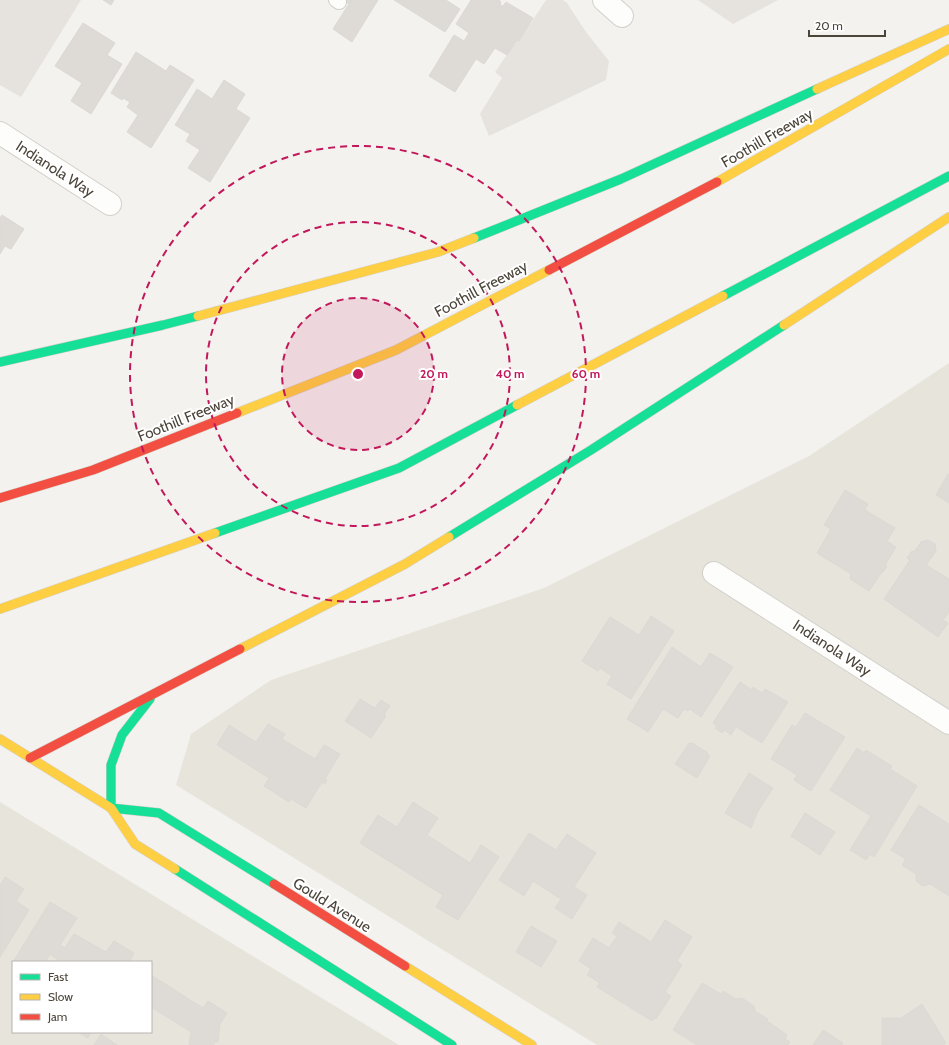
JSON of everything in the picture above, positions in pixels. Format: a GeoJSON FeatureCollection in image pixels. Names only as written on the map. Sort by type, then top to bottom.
{"type":"FeatureCollection","features":[{"type":"Feature","properties":{"kind":"main road"},"geometry":{"type":"LineString","coordinates":[[0,362],[163,324],[438,252],[621,179],[949,29]]}},
{"type":"Feature","properties":{"kind":"main road","name":"Foothill Freeway"},"geometry":{"type":"LineString","coordinates":[[0,498],[93,470],[396,350],[737,171],[949,49]]}},
{"type":"Feature","properties":{"kind":"main road"},"geometry":{"type":"LineString","coordinates":[[0,609],[399,468],[949,176]]}},
{"type":"Feature","properties":{"kind":"main road"},"geometry":{"type":"LineString","coordinates":[[30,758],[405,564],[598,446],[949,217]]}},
{"type":"Feature","properties":{"kind":"main road"},"geometry":{"type":"LineString","coordinates":[[111,808],[111,764],[122,735],[155,693]]}},
{"type":"Feature","properties":{"kind":"main road","name":"Gould Avenue"},"geometry":{"type":"LineString","coordinates":[[0,739],[111,808],[135,844],[452,1045]]}},
{"type":"Feature","properties":{"kind":"main road","name":"Gould Avenue"},"geometry":{"type":"LineString","coordinates":[[111,808],[159,813],[532,1045]]}},
{"type":"Feature","properties":{"kind":"street"},"geometry":{"type":"LineString","coordinates":[[604,0],[622,16]]}},
{"type":"Feature","properties":{"kind":"street","name":"Indianola Way"},"geometry":{"type":"LineString","coordinates":[[0,133],[110,204]]}},
{"type":"Feature","properties":{"kind":"street","name":"Indianola Way"},"geometry":{"type":"LineString","coordinates":[[714,572],[949,723]]}},
{"type":"Feature","properties":{"kind":"shaded area"},"geometry":{"type":"Polygon","coordinates":[[[0,0],[81,0],[21,97],[0,85],[0,0]]]}},
{"type":"Feature","properties":{"kind":"shaded area"},"geometry":{"type":"Polygon","coordinates":[[[546,0],[563,0],[567,3],[586,32],[609,61],[606,80],[489,136],[480,114],[502,78],[495,72],[517,40],[519,41],[546,0]]]}},
{"type":"Feature","properties":{"kind":"shaded area"},"geometry":{"type":"Polygon","coordinates":[[[698,0],[778,0],[733,24],[698,0]]]}},
{"type":"Feature","properties":{"kind":"shaded area"},"geometry":{"type":"Polygon","coordinates":[[[949,363],[949,1045],[597,1045],[176,785],[191,734],[271,680],[544,588],[809,456],[949,363]]]}},
{"type":"Feature","properties":{"kind":"shaded area"},"geometry":{"type":"Polygon","coordinates":[[[0,802],[399,1045],[0,1045],[0,802]]]}},
{"type":"Feature","properties":{"kind":"building"},"geometry":{"type":"Polygon","coordinates":[[[103,0],[114,0],[111,5],[103,0]]]}},
{"type":"Feature","properties":{"kind":"building"},"geometry":{"type":"Polygon","coordinates":[[[348,0],[378,0],[352,42],[333,29],[349,4],[346,2],[348,0]]]}},
{"type":"Feature","properties":{"kind":"building"},"geometry":{"type":"Polygon","coordinates":[[[394,0],[446,0],[460,9],[445,32],[394,0]]]}},
{"type":"Feature","properties":{"kind":"building"},"geometry":{"type":"Polygon","coordinates":[[[471,0],[499,0],[501,2],[500,5],[503,6],[506,2],[533,18],[519,41],[517,40],[507,55],[495,48],[484,64],[476,59],[455,92],[429,76],[454,35],[464,41],[469,33],[456,24],[471,0]]]}},
{"type":"Feature","properties":{"kind":"building"},"geometry":{"type":"Polygon","coordinates":[[[83,23],[115,43],[107,55],[122,64],[91,114],[71,101],[82,83],[55,66],[83,23]]]}},
{"type":"Feature","properties":{"kind":"building"},"geometry":{"type":"Polygon","coordinates":[[[136,52],[166,71],[170,65],[194,80],[151,148],[127,132],[138,115],[127,107],[130,102],[123,98],[122,100],[111,93],[136,52]]]}},
{"type":"Feature","properties":{"kind":"building"},"geometry":{"type":"Polygon","coordinates":[[[224,80],[245,94],[236,109],[250,118],[210,182],[188,168],[200,150],[186,141],[190,134],[175,125],[197,89],[212,99],[224,80]]]}},
{"type":"Feature","properties":{"kind":"building"},"geometry":{"type":"Polygon","coordinates":[[[2,215],[24,229],[11,249],[5,246],[0,254],[0,218],[2,215]]]}},
{"type":"Feature","properties":{"kind":"building"},"geometry":{"type":"Polygon","coordinates":[[[948,474],[949,475],[949,503],[936,495],[948,474]]]}},
{"type":"Feature","properties":{"kind":"building"},"geometry":{"type":"Polygon","coordinates":[[[845,490],[868,504],[865,510],[895,528],[887,541],[896,547],[885,565],[887,566],[869,591],[850,579],[851,574],[817,553],[831,529],[824,525],[845,490]]]}},
{"type":"Feature","properties":{"kind":"building"},"geometry":{"type":"Polygon","coordinates":[[[928,540],[935,544],[936,551],[926,565],[949,579],[949,612],[943,620],[948,623],[938,637],[884,599],[910,560],[907,558],[912,551],[914,552],[921,542],[928,540]]]}},
{"type":"Feature","properties":{"kind":"building"},"geometry":{"type":"Polygon","coordinates":[[[651,616],[674,631],[631,699],[607,684],[612,676],[600,668],[598,671],[582,661],[610,617],[639,635],[651,616]]]}},
{"type":"Feature","properties":{"kind":"building"},"geometry":{"type":"Polygon","coordinates":[[[672,647],[701,667],[710,653],[733,667],[701,717],[690,709],[688,711],[684,709],[678,718],[663,709],[648,732],[627,719],[672,647]]]}},
{"type":"Feature","properties":{"kind":"building"},"geometry":{"type":"Polygon","coordinates":[[[740,682],[752,690],[753,687],[762,693],[765,689],[788,702],[762,743],[736,727],[731,735],[724,730],[722,733],[715,728],[717,726],[713,723],[740,682]]]}},
{"type":"Feature","properties":{"kind":"building"},"geometry":{"type":"Polygon","coordinates":[[[360,699],[375,708],[381,700],[390,706],[384,714],[386,716],[371,738],[345,721],[360,699]]]}},
{"type":"Feature","properties":{"kind":"building"},"geometry":{"type":"Polygon","coordinates":[[[805,713],[845,737],[811,791],[794,780],[797,775],[771,759],[792,725],[796,727],[805,713]]]}},
{"type":"Feature","properties":{"kind":"building"},"geometry":{"type":"Polygon","coordinates":[[[268,724],[285,734],[282,739],[315,759],[324,745],[340,754],[325,779],[327,780],[325,784],[322,782],[306,808],[291,799],[289,802],[264,786],[269,778],[217,745],[229,725],[256,742],[268,724]]]}},
{"type":"Feature","properties":{"kind":"building"},"geometry":{"type":"Polygon","coordinates":[[[689,743],[692,743],[708,753],[707,754],[710,756],[697,778],[675,764],[689,743]]]}},
{"type":"Feature","properties":{"kind":"building"},"geometry":{"type":"Polygon","coordinates":[[[857,748],[864,753],[866,750],[892,766],[890,769],[917,786],[874,857],[870,854],[866,860],[850,850],[871,816],[830,790],[857,748]]]}},
{"type":"Feature","properties":{"kind":"building"},"geometry":{"type":"Polygon","coordinates":[[[749,773],[773,788],[757,813],[751,828],[725,813],[749,773]]]}},
{"type":"Feature","properties":{"kind":"building"},"geometry":{"type":"Polygon","coordinates":[[[413,802],[438,818],[427,835],[470,863],[481,845],[499,857],[458,920],[436,907],[443,895],[360,843],[378,815],[397,827],[413,802]]]}},
{"type":"Feature","properties":{"kind":"building"},"geometry":{"type":"Polygon","coordinates":[[[919,805],[949,824],[949,896],[930,884],[923,886],[916,881],[916,874],[902,865],[906,859],[891,850],[919,805]]]}},
{"type":"Feature","properties":{"kind":"building"},"geometry":{"type":"Polygon","coordinates":[[[805,813],[835,832],[820,855],[791,836],[805,813]]]}},
{"type":"Feature","properties":{"kind":"building"},"geometry":{"type":"Polygon","coordinates":[[[529,833],[556,850],[567,834],[596,853],[574,887],[587,895],[572,919],[555,908],[561,899],[533,881],[524,896],[499,880],[529,833]]]}},
{"type":"Feature","properties":{"kind":"building"},"geometry":{"type":"Polygon","coordinates":[[[5,877],[24,889],[16,901],[29,910],[0,957],[0,885],[5,877]]]}},
{"type":"Feature","properties":{"kind":"building"},"geometry":{"type":"Polygon","coordinates":[[[50,902],[77,918],[60,945],[65,948],[74,934],[106,952],[114,941],[134,953],[130,961],[58,961],[50,954],[46,961],[14,961],[50,902]]]}},
{"type":"Feature","properties":{"kind":"building"},"geometry":{"type":"Polygon","coordinates":[[[665,920],[692,937],[677,961],[682,965],[665,992],[671,996],[656,1019],[654,1018],[652,1021],[597,987],[600,983],[587,975],[591,969],[579,961],[593,938],[609,948],[617,936],[612,933],[619,922],[651,942],[665,920]]]}},
{"type":"Feature","properties":{"kind":"building"},"geometry":{"type":"Polygon","coordinates":[[[531,926],[557,941],[541,967],[516,952],[531,926]]]}},
{"type":"Feature","properties":{"kind":"building"},"geometry":{"type":"Polygon","coordinates":[[[152,976],[203,1008],[208,1001],[227,1013],[220,1024],[218,1042],[214,1042],[214,1045],[189,1045],[191,1032],[152,1008],[152,976]]]}},
{"type":"Feature","properties":{"kind":"building"},"geometry":{"type":"Polygon","coordinates":[[[702,983],[721,994],[723,991],[736,999],[742,998],[754,1006],[755,1011],[768,1019],[767,1021],[787,1035],[785,1039],[790,1042],[788,1045],[697,1045],[673,1030],[702,983]]]}},
{"type":"Feature","properties":{"kind":"building"},"geometry":{"type":"Polygon","coordinates":[[[922,1004],[946,1043],[943,1045],[882,1045],[882,1018],[901,1018],[922,1004]]]}},
{"type":"Feature","properties":{"kind":"building"},"geometry":{"type":"Polygon","coordinates":[[[823,1030],[843,1043],[842,1045],[813,1045],[823,1030]]]}},
{"type":"Feature","properties":{"kind":"building"},"geometry":{"type":"Polygon","coordinates":[[[80,1033],[90,1033],[88,1038],[80,1033]]]}},
{"type":"Feature","properties":{"kind":"building"},"geometry":{"type":"Polygon","coordinates":[[[101,1034],[117,1045],[94,1045],[101,1034]]]}},
{"type":"Feature","properties":{"kind":"traffic: fast"},"geometry":{"type":"LineString","coordinates":[[474,238],[621,179],[817,89]]}},
{"type":"Feature","properties":{"kind":"traffic: fast"},"geometry":{"type":"LineString","coordinates":[[723,296],[949,176]]}},
{"type":"Feature","properties":{"kind":"traffic: fast"},"geometry":{"type":"LineString","coordinates":[[0,362],[198,316]]}},
{"type":"Feature","properties":{"kind":"traffic: fast"},"geometry":{"type":"LineString","coordinates":[[449,537],[591,450],[784,325]]}},
{"type":"Feature","properties":{"kind":"traffic: fast"},"geometry":{"type":"LineString","coordinates":[[215,533],[399,468],[517,405]]}},
{"type":"Feature","properties":{"kind":"traffic: fast"},"geometry":{"type":"LineString","coordinates":[[111,808],[111,765],[122,735],[150,699]]}},
{"type":"Feature","properties":{"kind":"traffic: fast"},"geometry":{"type":"LineString","coordinates":[[111,808],[159,813],[274,884]]}},
{"type":"Feature","properties":{"kind":"traffic: fast"},"geometry":{"type":"LineString","coordinates":[[175,869],[452,1045]]}},
{"type":"Feature","properties":{"kind":"traffic: slow"},"geometry":{"type":"LineString","coordinates":[[817,89],[949,29]]}},
{"type":"Feature","properties":{"kind":"traffic: slow"},"geometry":{"type":"LineString","coordinates":[[717,182],[949,49]]}},
{"type":"Feature","properties":{"kind":"traffic: slow"},"geometry":{"type":"LineString","coordinates":[[784,325],[949,217]]}},
{"type":"Feature","properties":{"kind":"traffic: slow"},"geometry":{"type":"LineString","coordinates":[[198,316],[438,252],[474,238]]}},
{"type":"Feature","properties":{"kind":"traffic: slow"},"geometry":{"type":"LineString","coordinates":[[237,413],[396,350],[549,270]]}},
{"type":"Feature","properties":{"kind":"traffic: slow"},"geometry":{"type":"LineString","coordinates":[[517,405],[723,296]]}},
{"type":"Feature","properties":{"kind":"traffic: slow"},"geometry":{"type":"LineString","coordinates":[[0,609],[215,533]]}},
{"type":"Feature","properties":{"kind":"traffic: slow"},"geometry":{"type":"LineString","coordinates":[[240,649],[405,564],[449,537]]}},
{"type":"Feature","properties":{"kind":"traffic: slow"},"geometry":{"type":"LineString","coordinates":[[0,739],[111,808],[135,844],[175,869]]}},
{"type":"Feature","properties":{"kind":"traffic: slow"},"geometry":{"type":"LineString","coordinates":[[405,966],[532,1045]]}},
{"type":"Feature","properties":{"kind":"traffic: jam"},"geometry":{"type":"LineString","coordinates":[[549,270],[717,182]]}},
{"type":"Feature","properties":{"kind":"traffic: jam"},"geometry":{"type":"LineString","coordinates":[[0,498],[93,470],[237,413]]}},
{"type":"Feature","properties":{"kind":"traffic: jam"},"geometry":{"type":"LineString","coordinates":[[30,758],[240,649]]}},
{"type":"Feature","properties":{"kind":"traffic: jam"},"geometry":{"type":"LineString","coordinates":[[274,884],[405,966]]}}]}
